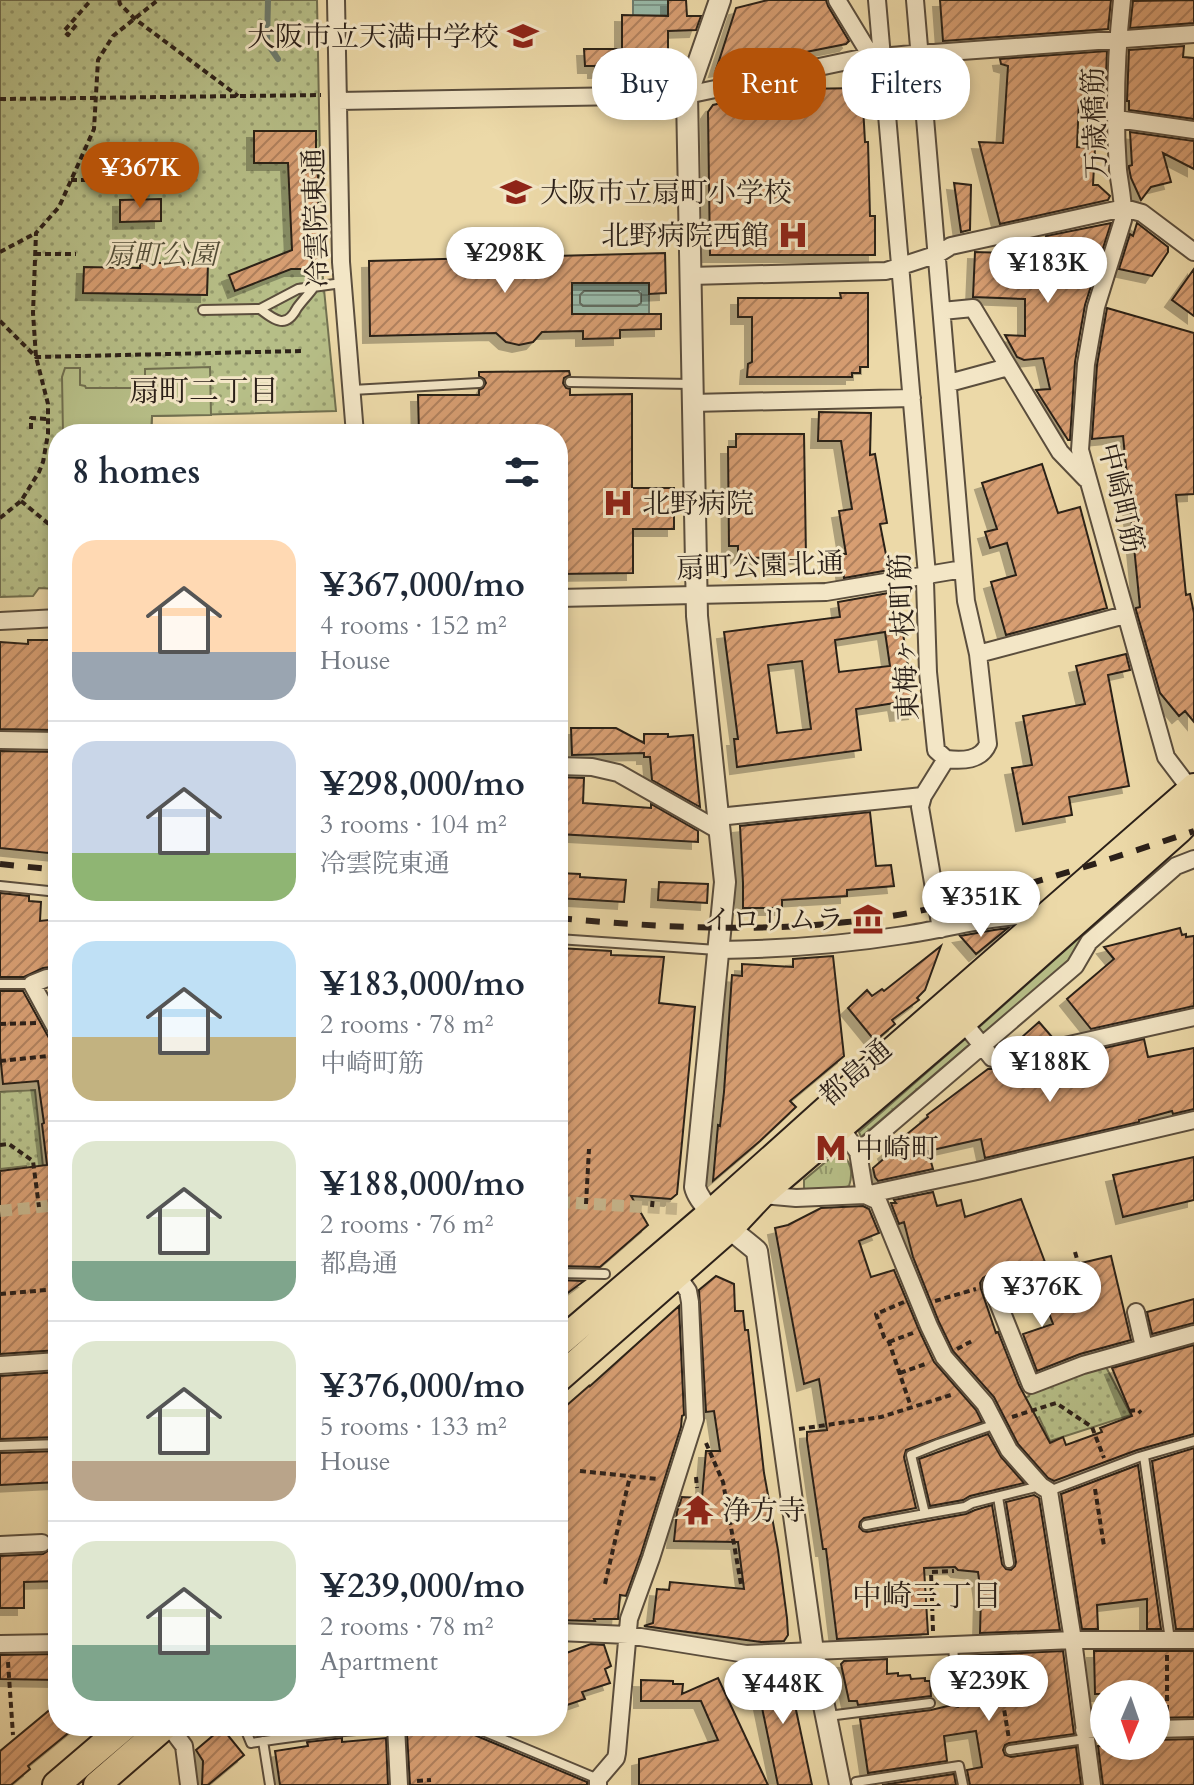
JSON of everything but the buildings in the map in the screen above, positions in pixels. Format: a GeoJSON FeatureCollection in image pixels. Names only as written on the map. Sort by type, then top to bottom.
{"type":"FeatureCollection","features":[{"type":"Feature","properties":{"kind":"main road","name":"都島通"},"geometry":{"type":"LineString","coordinates":[[568,1370],[677,1275],[721,1220],[1045,915],[1193,798]]}},
{"type":"Feature","properties":{"kind":"main road","name":"都島通"},"geometry":{"type":"LineString","coordinates":[[568,1336],[721,1220],[761,1195],[963,1022],[1179,830],[1193,798]]}},
{"type":"Feature","properties":{"kind":"main road"},"geometry":{"type":"LineString","coordinates":[[56,1785],[113,1736]]}},
{"type":"Feature","properties":{"kind":"main road"},"geometry":{"type":"LineString","coordinates":[[97,1785],[155,1736]]}},
{"type":"Feature","properties":{"kind":"street","name":"冷雲院東通"},"geometry":{"type":"LineString","coordinates":[[336,0],[330,98],[354,424]]}},
{"type":"Feature","properties":{"kind":"street"},"geometry":{"type":"LineString","coordinates":[[697,66],[720,0]]}},
{"type":"Feature","properties":{"kind":"street"},"geometry":{"type":"LineString","coordinates":[[837,0],[870,48]]}},
{"type":"Feature","properties":{"kind":"street","name":"東梅ヶ枝町筋"},"geometry":{"type":"LineString","coordinates":[[876,48],[877,0]]}},
{"type":"Feature","properties":{"kind":"street"},"geometry":{"type":"LineString","coordinates":[[915,0],[919,48]]}},
{"type":"Feature","properties":{"kind":"street","name":"万歳橋筋"},"geometry":{"type":"LineString","coordinates":[[1122,0],[1117,119],[1118,171],[1124,208],[1142,213],[1194,252]]}},
{"type":"Feature","properties":{"kind":"street"},"geometry":{"type":"LineString","coordinates":[[970,49],[1194,34]]}},
{"type":"Feature","properties":{"kind":"street"},"geometry":{"type":"LineString","coordinates":[[697,93],[842,63]]}},
{"type":"Feature","properties":{"kind":"street"},"geometry":{"type":"LineString","coordinates":[[330,98],[592,96]]}},
{"type":"Feature","properties":{"kind":"street"},"geometry":{"type":"LineString","coordinates":[[1117,119],[1194,130]]}},
{"type":"Feature","properties":{"kind":"street"},"geometry":{"type":"LineString","coordinates":[[687,120],[697,616],[725,882],[695,1192],[757,1251],[813,1651],[827,1717],[848,1784]]}},
{"type":"Feature","properties":{"kind":"street","name":"東梅ヶ枝町筋"},"geometry":{"type":"LineString","coordinates":[[883,120],[900,267],[927,575],[929,688],[936,750],[946,759]]}},
{"type":"Feature","properties":{"kind":"street"},"geometry":{"type":"LineString","coordinates":[[925,120],[966,601],[978,654],[988,744],[984,752],[975,758],[946,759],[923,796],[920,807],[941,929]]}},
{"type":"Feature","properties":{"kind":"street"},"geometry":{"type":"LineString","coordinates":[[690,276],[886,271],[938,254],[951,246],[1124,208]]}},
{"type":"Feature","properties":{"kind":"street","name":"中崎町筋"},"geometry":{"type":"LineString","coordinates":[[1124,208],[1096,307],[1086,364],[1080,450],[1166,757],[1193,798]]}},
{"type":"Feature","properties":{"kind":"street"},"geometry":{"type":"LineString","coordinates":[[942,311],[973,308],[1060,452],[1090,483]]}},
{"type":"Feature","properties":{"kind":"street"},"geometry":{"type":"LineString","coordinates":[[949,383],[1008,367]]}},
{"type":"Feature","properties":{"kind":"street"},"geometry":{"type":"LineString","coordinates":[[692,393],[912,398]]}},
{"type":"Feature","properties":{"kind":"street","name":"扇町公園北通"},"geometry":{"type":"LineString","coordinates":[[568,598],[826,592],[963,569]]}},
{"type":"Feature","properties":{"kind":"street"},"geometry":{"type":"LineString","coordinates":[[978,654],[1125,615]]}},
{"type":"Feature","properties":{"kind":"street"},"geometry":{"type":"LineString","coordinates":[[0,621],[48,619]]}},
{"type":"Feature","properties":{"kind":"street"},"geometry":{"type":"LineString","coordinates":[[0,740],[48,741]]}},
{"type":"Feature","properties":{"kind":"street"},"geometry":{"type":"LineString","coordinates":[[568,766],[592,767],[618,773],[719,824],[923,796]]}},
{"type":"Feature","properties":{"kind":"street"},"geometry":{"type":"LineString","coordinates":[[858,1152],[1075,966],[1089,942],[1176,866],[1194,859]]}},
{"type":"Feature","properties":{"kind":"street"},"geometry":{"type":"LineString","coordinates":[[719,950],[785,949],[852,943],[1006,917],[1045,915]]}},
{"type":"Feature","properties":{"kind":"street"},"geometry":{"type":"LineString","coordinates":[[48,978],[32,984],[48,1013]]}},
{"type":"Feature","properties":{"kind":"street"},"geometry":{"type":"LineString","coordinates":[[963,1022],[992,1058],[1011,1058],[1194,1017]]}},
{"type":"Feature","properties":{"kind":"street"},"geometry":{"type":"LineString","coordinates":[[761,1195],[796,1198],[865,1195],[1194,1120]]}},
{"type":"Feature","properties":{"kind":"street"},"geometry":{"type":"LineString","coordinates":[[840,1127],[858,1152],[865,1195]]}},
{"type":"Feature","properties":{"kind":"street"},"geometry":{"type":"LineString","coordinates":[[865,1195],[878,1201],[944,1357],[985,1404],[1009,1450],[1045,1488],[1073,1640],[1092,1785]]}},
{"type":"Feature","properties":{"kind":"street"},"geometry":{"type":"LineString","coordinates":[[598,1782],[616,1758],[629,1619],[695,1419],[690,1302],[688,1291],[677,1275]]}},
{"type":"Feature","properties":{"kind":"street"},"geometry":{"type":"LineString","coordinates":[[991,1285],[1031,1385],[1083,1365],[1194,1334]]}},
{"type":"Feature","properties":{"kind":"street"},"geometry":{"type":"LineString","coordinates":[[1136,1312],[1144,1347]]}},
{"type":"Feature","properties":{"kind":"street"},"geometry":{"type":"LineString","coordinates":[[0,1365],[48,1362]]}},
{"type":"Feature","properties":{"kind":"street"},"geometry":{"type":"LineString","coordinates":[[0,1545],[42,1543]]}},
{"type":"Feature","properties":{"kind":"street"},"geometry":{"type":"LineString","coordinates":[[568,1632],[628,1635],[746,1654],[1073,1640],[1194,1640]]}},
{"type":"Feature","properties":{"kind":"street"},"geometry":{"type":"LineString","coordinates":[[4,1644],[48,1643]]}},
{"type":"Feature","properties":{"kind":"street"},"geometry":{"type":"LineString","coordinates":[[1170,1728],[1194,1728]]}},
{"type":"Feature","properties":{"kind":"street"},"geometry":{"type":"LineString","coordinates":[[1085,1734],[1090,1733]]}},
{"type":"Feature","properties":{"kind":"street"},"geometry":{"type":"LineString","coordinates":[[176,1736],[184,1746],[189,1785]]}},
{"type":"Feature","properties":{"kind":"street"},"geometry":{"type":"LineString","coordinates":[[397,1736],[399,1785]]}},
{"type":"Feature","properties":{"kind":"lane"},"geometry":{"type":"LineString","coordinates":[[203,310],[260,309],[298,289],[342,283]]}},
{"type":"Feature","properties":{"kind":"lane"},"geometry":{"type":"LineString","coordinates":[[260,309],[274,319],[290,320],[314,287]]}},
{"type":"Feature","properties":{"kind":"lane"},"geometry":{"type":"LineString","coordinates":[[570,382],[692,393]]}},
{"type":"Feature","properties":{"kind":"lane"},"geometry":{"type":"LineString","coordinates":[[352,390],[479,383]]}},
{"type":"Feature","properties":{"kind":"lane"},"geometry":{"type":"LineString","coordinates":[[0,886],[48,891]]}},
{"type":"Feature","properties":{"kind":"lane"},"geometry":{"type":"LineString","coordinates":[[568,940],[719,950]]}},
{"type":"Feature","properties":{"kind":"lane"},"geometry":{"type":"LineString","coordinates":[[0,984],[32,984]]}},
{"type":"Feature","properties":{"kind":"lane"},"geometry":{"type":"LineString","coordinates":[[568,1273],[605,1274]]}},
{"type":"Feature","properties":{"kind":"lane"},"geometry":{"type":"LineString","coordinates":[[925,1514],[911,1455],[996,1424]]}},
{"type":"Feature","properties":{"kind":"lane"},"geometry":{"type":"LineString","coordinates":[[866,1525],[965,1507],[1045,1488],[1194,1441]]}},
{"type":"Feature","properties":{"kind":"lane"},"geometry":{"type":"LineString","coordinates":[[0,1446],[48,1444]]}},
{"type":"Feature","properties":{"kind":"lane"},"geometry":{"type":"LineString","coordinates":[[1144,1456],[1168,1641]]}},
{"type":"Feature","properties":{"kind":"lane"},"geometry":{"type":"LineString","coordinates":[[998,1497],[1009,1563]]}},
{"type":"Feature","properties":{"kind":"lane"},"geometry":{"type":"LineString","coordinates":[[952,1645],[957,1700]]}},
{"type":"Feature","properties":{"kind":"lane"},"geometry":{"type":"LineString","coordinates":[[827,1717],[930,1703]]}},
{"type":"Feature","properties":{"kind":"lane"},"geometry":{"type":"LineString","coordinates":[[1010,1750],[1085,1734]]}},
{"type":"Feature","properties":{"kind":"lane"},"geometry":{"type":"LineString","coordinates":[[248,1736],[251,1743],[307,1736]]}},
{"type":"Feature","properties":{"kind":"lane"},"geometry":{"type":"LineString","coordinates":[[494,1736],[598,1782]]}},
{"type":"Feature","properties":{"kind":"lane"},"geometry":{"type":"LineString","coordinates":[[263,1741],[270,1785]]}},
{"type":"Feature","properties":{"kind":"lane"},"geometry":{"type":"LineString","coordinates":[[848,1784],[959,1766],[963,1785]]}},
{"type":"Feature","properties":{"kind":"path"},"geometry":{"type":"LineString","coordinates":[[76,25],[68,35],[64,31],[91,0]]}},
{"type":"Feature","properties":{"kind":"path"},"geometry":{"type":"LineString","coordinates":[[0,252],[36,233],[59,207],[94,129],[98,60],[113,36],[158,0]]}},
{"type":"Feature","properties":{"kind":"path"},"geometry":{"type":"LineString","coordinates":[[118,3],[240,97]]}},
{"type":"Feature","properties":{"kind":"path"},"geometry":{"type":"LineString","coordinates":[[0,99],[330,98]]}},
{"type":"Feature","properties":{"kind":"path"},"geometry":{"type":"LineString","coordinates":[[71,180],[111,180]]}},
{"type":"Feature","properties":{"kind":"path"},"geometry":{"type":"LineString","coordinates":[[0,518],[21,501],[43,462],[48,434],[48,404],[36,357],[33,313],[36,233]]}},
{"type":"Feature","properties":{"kind":"path"},"geometry":{"type":"LineString","coordinates":[[35,254],[76,254]]}},
{"type":"Feature","properties":{"kind":"path"},"geometry":{"type":"LineString","coordinates":[[0,321],[36,357],[301,351]]}},
{"type":"Feature","properties":{"kind":"path"},"geometry":{"type":"LineString","coordinates":[[31,429],[31,418],[48,419]]}},
{"type":"Feature","properties":{"kind":"path"},"geometry":{"type":"LineString","coordinates":[[21,501],[48,523]]}},
{"type":"Feature","properties":{"kind":"path"},"geometry":{"type":"LineString","coordinates":[[0,1024],[48,1027]]}},
{"type":"Feature","properties":{"kind":"path"},"geometry":{"type":"LineString","coordinates":[[0,1061],[48,1056]]}},
{"type":"Feature","properties":{"kind":"path"},"geometry":{"type":"LineString","coordinates":[[0,1145],[9,1144],[33,1161],[39,1207]]}},
{"type":"Feature","properties":{"kind":"path"},"geometry":{"type":"LineString","coordinates":[[586,1204],[589,1149]]}},
{"type":"Feature","properties":{"kind":"path"},"geometry":{"type":"LineString","coordinates":[[652,1207],[653,1197]]}},
{"type":"Feature","properties":{"kind":"path"},"geometry":{"type":"LineString","coordinates":[[1075,1252],[1085,1287]]}},
{"type":"Feature","properties":{"kind":"path"},"geometry":{"type":"LineString","coordinates":[[911,1408],[889,1342],[884,1337],[876,1314],[991,1285]]}},
{"type":"Feature","properties":{"kind":"path"},"geometry":{"type":"LineString","coordinates":[[0,1294],[48,1290]]}},
{"type":"Feature","properties":{"kind":"path"},"geometry":{"type":"LineString","coordinates":[[889,1342],[929,1326]]}},
{"type":"Feature","properties":{"kind":"path"},"geometry":{"type":"LineString","coordinates":[[900,1373],[944,1357]]}},
{"type":"Feature","properties":{"kind":"path"},"geometry":{"type":"LineString","coordinates":[[783,1432],[881,1417],[971,1389]]}},
{"type":"Feature","properties":{"kind":"path"},"geometry":{"type":"LineString","coordinates":[[996,1424],[1056,1403],[1092,1427],[1107,1468]]}},
{"type":"Feature","properties":{"kind":"path"},"geometry":{"type":"LineString","coordinates":[[1129,1411],[1138,1410],[1141,1413]]}},
{"type":"Feature","properties":{"kind":"path"},"geometry":{"type":"LineString","coordinates":[[695,1419],[723,1482],[741,1584]]}},
{"type":"Feature","properties":{"kind":"path"},"geometry":{"type":"LineString","coordinates":[[580,1471],[675,1481]]}},
{"type":"Feature","properties":{"kind":"path"},"geometry":{"type":"LineString","coordinates":[[1092,1474],[1104,1546]]}},
{"type":"Feature","properties":{"kind":"path"},"geometry":{"type":"LineString","coordinates":[[605,1584],[630,1476]]}},
{"type":"Feature","properties":{"kind":"path"},"geometry":{"type":"LineString","coordinates":[[933,1646],[931,1572],[954,1571]]}},
{"type":"Feature","properties":{"kind":"path"},"geometry":{"type":"LineString","coordinates":[[1165,1680],[1168,1641]]}},
{"type":"Feature","properties":{"kind":"path"},"geometry":{"type":"LineString","coordinates":[[993,1643],[1010,1750]]}},
{"type":"Feature","properties":{"kind":"path"},"geometry":{"type":"LineString","coordinates":[[4,1644],[13,1735]]}},
{"type":"Feature","properties":{"kind":"green space","name":"扇町公園"},"geometry":{"type":"Polygon","coordinates":[[[0,0],[317,0],[322,269],[336,411],[152,416],[152,424],[48,424],[48,588],[39,588],[33,596],[0,597],[0,0]]]}},
{"type":"Feature","properties":{"kind":"green space"},"geometry":{"type":"Polygon","coordinates":[[[210,367],[211,415],[152,416],[152,424],[63,424],[62,377],[65,368],[80,368],[80,385],[86,388],[145,388],[145,369],[210,367]]]}},
{"type":"Feature","properties":{"kind":"green space"},"geometry":{"type":"Polygon","coordinates":[[[1116,905],[1118,908],[1078,945],[1072,958],[983,1035],[977,1029],[1116,905]]]}},
{"type":"Feature","properties":{"kind":"green space"},"geometry":{"type":"Polygon","coordinates":[[[965,1039],[970,1044],[861,1137],[859,1132],[965,1039]]]}},
{"type":"Feature","properties":{"kind":"green space"},"geometry":{"type":"Polygon","coordinates":[[[35,1090],[46,1196],[30,1198],[26,1166],[0,1169],[0,1092],[35,1090]]]}},
{"type":"Feature","properties":{"kind":"green space"},"geometry":{"type":"Polygon","coordinates":[[[839,1154],[847,1159],[850,1167],[849,1186],[804,1188],[804,1180],[839,1154]]]}},
{"type":"Feature","properties":{"kind":"green space"},"geometry":{"type":"Polygon","coordinates":[[[1105,1365],[1131,1415],[1050,1441],[1039,1417],[1008,1433],[996,1412],[1029,1396],[1032,1390],[1105,1365]]]}},
{"type":"Feature","properties":{"kind":"water"},"geometry":{"type":"Polygon","coordinates":[[[633,0],[668,0],[668,16],[633,16],[633,0]]]}},
{"type":"Feature","properties":{"kind":"water"},"geometry":{"type":"Polygon","coordinates":[[[572,283],[649,283],[649,314],[572,314],[572,283]]]}},
{"type":"Feature","properties":{"kind":"waterway"},"geometry":{"type":"LineString","coordinates":[[268,0],[267,43],[278,59]]}},
{"type":"Feature","properties":{"kind":"tunnel"},"geometry":{"type":"LineString","coordinates":[[568,1203],[677,1209]]}},
{"type":"Feature","properties":{"kind":"tunnel"},"geometry":{"type":"LineString","coordinates":[[0,1211],[48,1206]]}},
{"type":"Feature","properties":{"kind":"railway"},"geometry":{"type":"LineString","coordinates":[[568,919],[736,928],[870,919],[914,912],[1020,886],[1194,831]]}},
{"type":"Feature","properties":{"kind":"railway"},"geometry":{"type":"LineString","coordinates":[[0,864],[48,869]]}},
{"type":"Feature","properties":{"kind":"place","name":"大阪市立天満中学校"},"geometry":{"type":"Point","coordinates":[523,36]}},
{"type":"Feature","properties":{"kind":"place","name":"大阪市立扇町小学校"},"geometry":{"type":"Point","coordinates":[516,192]}},
{"type":"Feature","properties":{"kind":"place","name":"北野病院西館"},"geometry":{"type":"Point","coordinates":[793,235]}},
{"type":"Feature","properties":{"kind":"place","name":"北野病院"},"geometry":{"type":"Point","coordinates":[618,503]}},
{"type":"Feature","properties":{"kind":"place","name":"イロリムラ"},"geometry":{"type":"Point","coordinates":[868,919]}},
{"type":"Feature","properties":{"kind":"place","name":"中崎町"},"geometry":{"type":"Point","coordinates":[831,1148]}},
{"type":"Feature","properties":{"kind":"place","name":"浄方寺"},"geometry":{"type":"Point","coordinates":[698,1510]}},
{"type":"Feature","properties":{"kind":"district","name":"扇町二丁目"},"geometry":{"type":"Point","coordinates":[204,391]}},
{"type":"Feature","properties":{"kind":"district","name":"中崎三丁目"},"geometry":{"type":"Point","coordinates":[927,1596]}}]}
